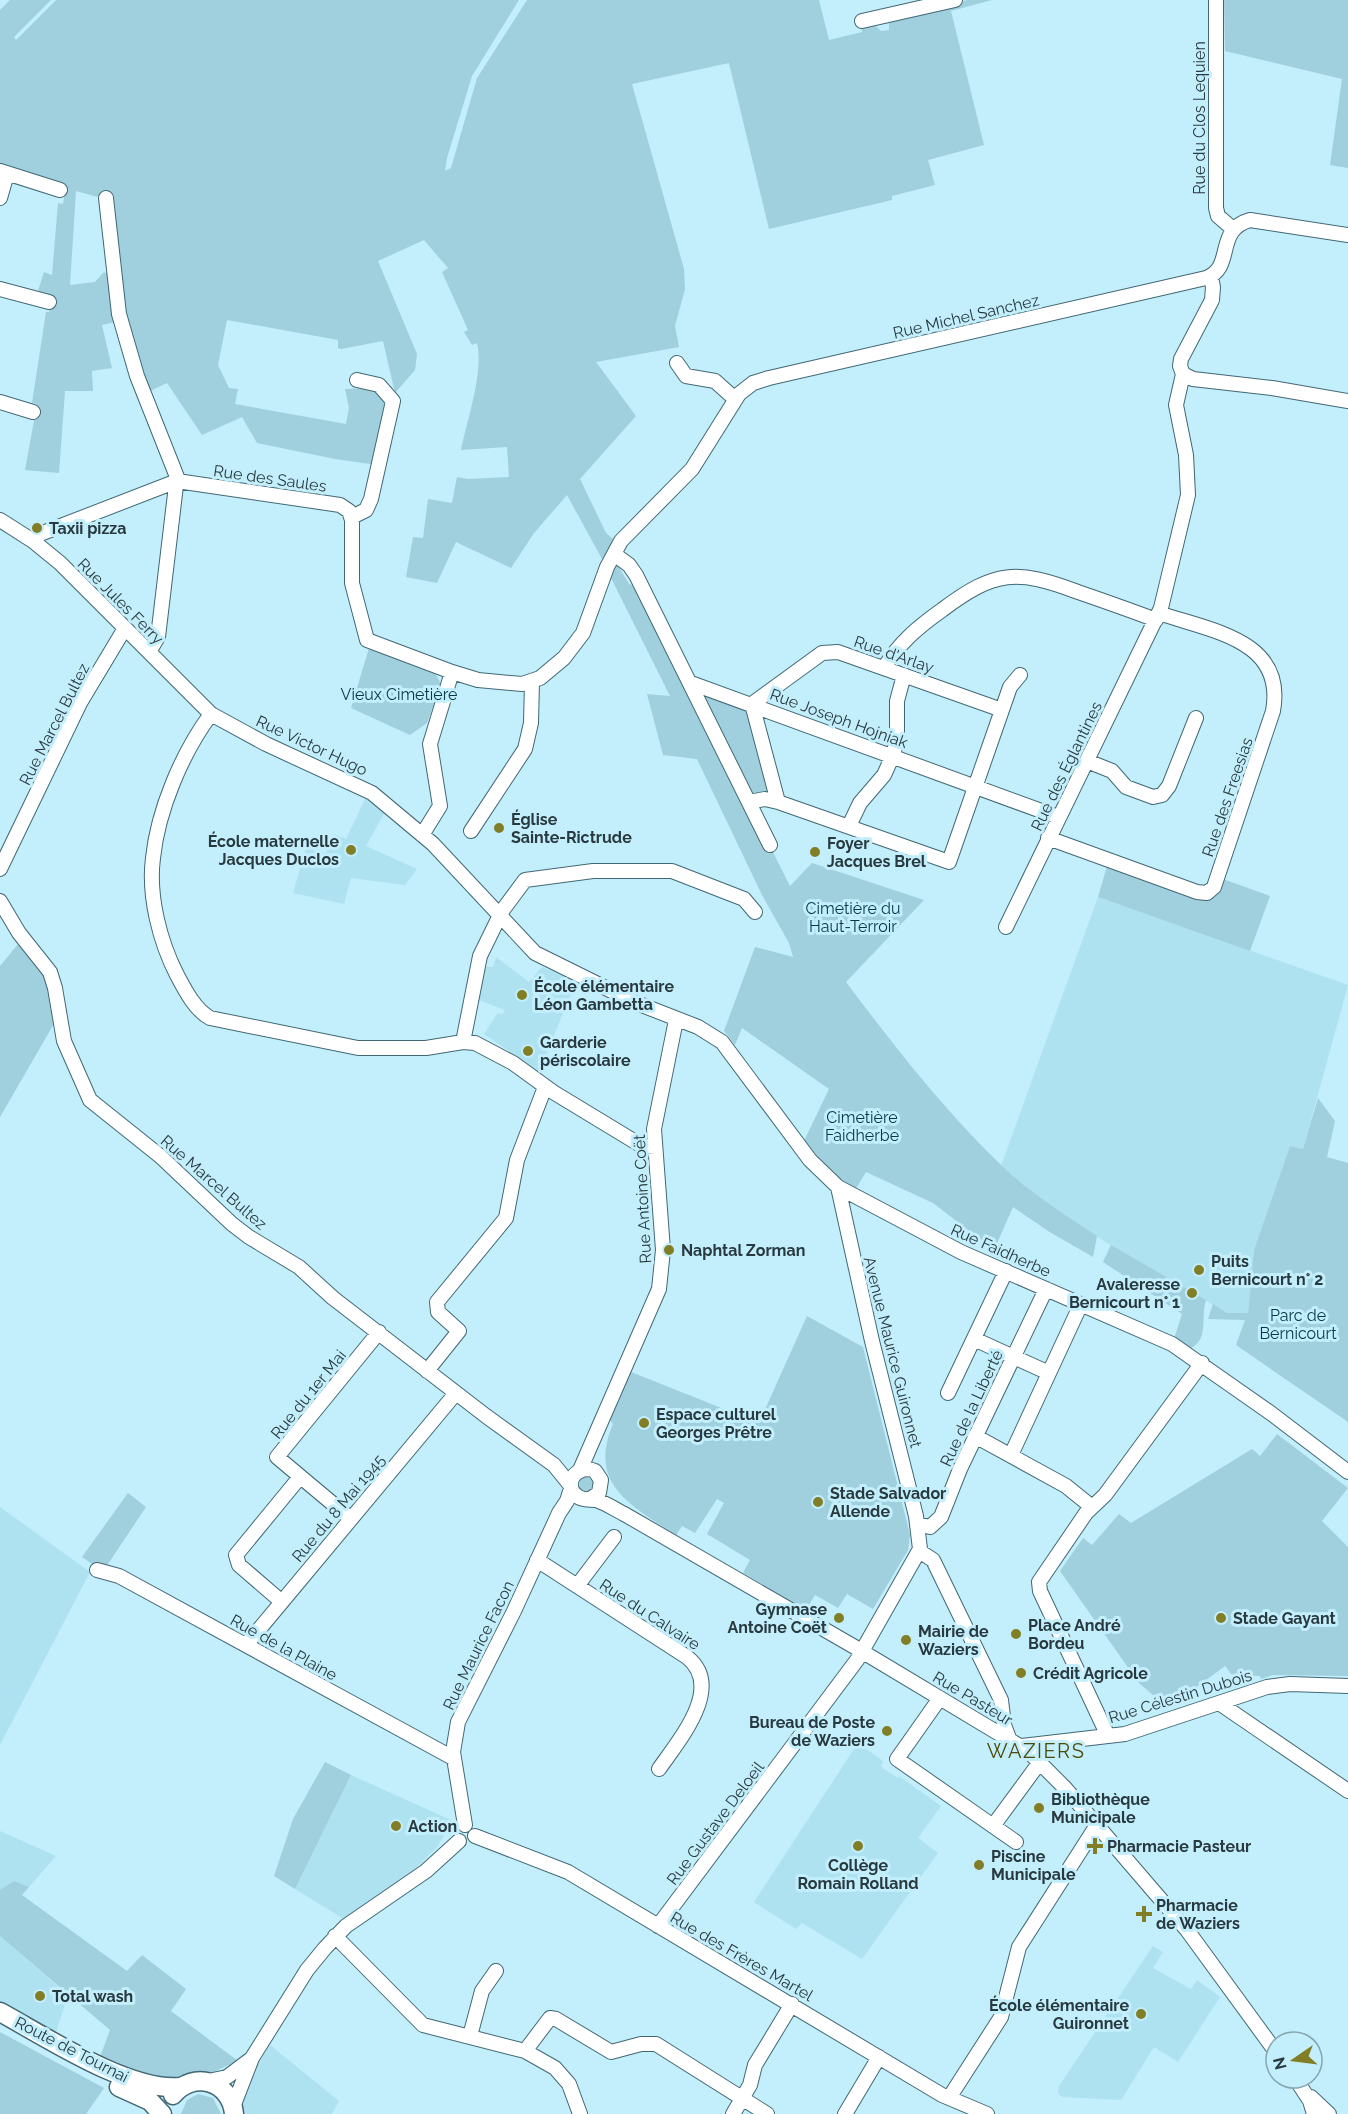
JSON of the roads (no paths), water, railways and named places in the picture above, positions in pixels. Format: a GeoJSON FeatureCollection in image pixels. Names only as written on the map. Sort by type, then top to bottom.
{"type":"FeatureCollection","features":[{"type":"Feature","properties":{"kind":"main road","name":"Route de Tournai"},"geometry":{"type":"LineString","coordinates":[[0,2012],[124,2076],[157,2087],[180,2087],[193,2081],[208,2081]]}},
{"type":"Feature","properties":{"kind":"main road","name":"Route de Tournai"},"geometry":{"type":"LineString","coordinates":[[0,2026],[86,2072],[146,2098],[162,2114]]}},
{"type":"Feature","properties":{"kind":"main road"},"geometry":{"type":"LineString","coordinates":[[208,2081],[224,2091],[234,2112]]}},
{"type":"Feature","properties":{"kind":"main road"},"geometry":{"type":"LineString","coordinates":[[167,2114],[172,2097],[180,2087]]}},
{"type":"Feature","properties":{"kind":"street"},"geometry":{"type":"LineString","coordinates":[[862,21],[955,0]]}},
{"type":"Feature","properties":{"kind":"street","name":"Rue du Clos Lequien"},"geometry":{"type":"LineString","coordinates":[[1216,0],[1216,208],[1218,216],[1233,229]]}},
{"type":"Feature","properties":{"kind":"street"},"geometry":{"type":"LineString","coordinates":[[0,198],[4,173],[60,190]]}},
{"type":"Feature","properties":{"kind":"street"},"geometry":{"type":"LineString","coordinates":[[106,198],[119,314],[137,376],[176,470],[177,481],[158,636],[149,652]]}},
{"type":"Feature","properties":{"kind":"street"},"geometry":{"type":"LineString","coordinates":[[1211,277],[1220,266],[1233,229],[1245,221],[1261,220],[1348,235]]}},
{"type":"Feature","properties":{"kind":"street","name":"Rue des Églantines"},"geometry":{"type":"LineString","coordinates":[[1006,927],[1158,616],[1188,495],[1186,455],[1176,405],[1183,374],[1181,359],[1213,296],[1211,277]]}},
{"type":"Feature","properties":{"kind":"street","name":"Rue Michel Sanchez"},"geometry":{"type":"LineString","coordinates":[[532,682],[564,657],[580,639],[614,554],[630,531],[692,469],[735,399],[748,386],[769,378],[1211,277]]}},
{"type":"Feature","properties":{"kind":"street"},"geometry":{"type":"LineString","coordinates":[[0,289],[49,303]]}},
{"type":"Feature","properties":{"kind":"street"},"geometry":{"type":"LineString","coordinates":[[677,363],[686,376],[715,381],[735,399]]}},
{"type":"Feature","properties":{"kind":"street"},"geometry":{"type":"LineString","coordinates":[[1183,374],[1192,379],[1272,388],[1348,401]]}},
{"type":"Feature","properties":{"kind":"street"},"geometry":{"type":"LineString","coordinates":[[357,380],[379,386],[393,402],[371,499],[366,510],[352,517],[350,558],[352,591],[367,640],[373,645],[477,680],[522,684],[532,682],[531,723],[525,749],[471,831]]}},
{"type":"Feature","properties":{"kind":"street"},"geometry":{"type":"LineString","coordinates":[[0,402],[33,412]]}},
{"type":"Feature","properties":{"kind":"street"},"geometry":{"type":"LineString","coordinates":[[33,540],[40,534],[177,481]]}},
{"type":"Feature","properties":{"kind":"street","name":"Rue des Saules"},"geometry":{"type":"LineString","coordinates":[[177,481],[340,505],[346,508],[352,517]]}},
{"type":"Feature","properties":{"kind":"street","name":"Rue Jules Ferry"},"geometry":{"type":"LineString","coordinates":[[0,520],[33,540],[60,563],[211,714]]}},
{"type":"Feature","properties":{"kind":"street"},"geometry":{"type":"LineString","coordinates":[[614,554],[629,565],[636,575],[770,844]]}},
{"type":"Feature","properties":{"kind":"street","name":"Rue des Freesias"},"geometry":{"type":"LineString","coordinates":[[884,668],[915,630],[970,590],[1000,578],[1020,576],[1042,579],[1246,644],[1265,660],[1274,680],[1273,711],[1214,887],[1210,892],[1201,893],[1048,838]]}},
{"type":"Feature","properties":{"kind":"street","name":"Rue Marcel Bultez"},"geometry":{"type":"LineString","coordinates":[[0,869],[80,703],[125,628]]}},
{"type":"Feature","properties":{"kind":"street","name":"Rue d'Arlay"},"geometry":{"type":"LineString","coordinates":[[752,704],[826,652],[838,652],[1002,710]]}},
{"type":"Feature","properties":{"kind":"street"},"geometry":{"type":"LineString","coordinates":[[423,835],[440,806],[430,744],[452,672]]}},
{"type":"Feature","properties":{"kind":"street"},"geometry":{"type":"LineString","coordinates":[[849,826],[860,803],[884,775],[893,755],[897,740],[897,700],[904,675]]}},
{"type":"Feature","properties":{"kind":"street"},"geometry":{"type":"LineString","coordinates":[[749,802],[765,799],[778,802],[949,862],[1012,683],[1020,675]]}},
{"type":"Feature","properties":{"kind":"street","name":"Rue Joseph Hojniak"},"geometry":{"type":"LineString","coordinates":[[691,683],[1058,817]]}},
{"type":"Feature","properties":{"kind":"street"},"geometry":{"type":"LineString","coordinates":[[752,704],[778,802]]}},
{"type":"Feature","properties":{"kind":"street"},"geometry":{"type":"LineString","coordinates":[[211,714],[175,781],[158,833],[152,868],[158,918],[165,946],[179,978],[199,1011],[210,1018],[358,1048],[432,1048],[463,1042],[475,1043],[497,1053],[545,1087],[642,1146],[655,1147]]}},
{"type":"Feature","properties":{"kind":"street","name":"Rue Victor Hugo"},"geometry":{"type":"LineString","coordinates":[[211,714],[266,744],[362,786],[423,835],[499,916]]}},
{"type":"Feature","properties":{"kind":"street"},"geometry":{"type":"LineString","coordinates":[[1086,762],[1112,771],[1126,788],[1153,796],[1162,795],[1169,786],[1196,718]]}},
{"type":"Feature","properties":{"kind":"street"},"geometry":{"type":"LineString","coordinates":[[463,1042],[476,968],[499,916],[522,882],[587,872],[672,871],[744,899],[754,912]]}},
{"type":"Feature","properties":{"kind":"street","name":"Rue Marcel Bultez"},"geometry":{"type":"LineString","coordinates":[[0,901],[19,933],[50,972],[55,988],[62,1035],[88,1097],[160,1156],[249,1237],[299,1267],[427,1371],[554,1465],[571,1487]]}},
{"type":"Feature","properties":{"kind":"street","name":"Rue Faidherbe"},"geometry":{"type":"LineString","coordinates":[[499,916],[540,957],[676,1020],[705,1031],[726,1046],[801,1148],[838,1187],[961,1252],[1166,1340],[1202,1362],[1348,1472]]}},
{"type":"Feature","properties":{"kind":"street","name":"Rue Antoine Coët"},"geometry":{"type":"LineString","coordinates":[[578,1471],[659,1289],[663,1250],[655,1123],[676,1020]]}},
{"type":"Feature","properties":{"kind":"street"},"geometry":{"type":"LineString","coordinates":[[427,1371],[459,1331],[438,1312],[437,1302],[506,1218],[517,1160],[545,1087]]}},
{"type":"Feature","properties":{"kind":"street","name":"Avenue Maurice Guironnet"},"geometry":{"type":"LineString","coordinates":[[838,1187],[872,1341],[917,1524]]}},
{"type":"Feature","properties":{"kind":"street"},"geometry":{"type":"LineString","coordinates":[[948,1393],[1006,1271]]}},
{"type":"Feature","properties":{"kind":"street","name":"Rue de la Liberté"},"geometry":{"type":"LineString","coordinates":[[917,1524],[930,1527],[940,1519],[975,1436],[1046,1289]]}},
{"type":"Feature","properties":{"kind":"street"},"geometry":{"type":"LineString","coordinates":[[1011,1455],[1081,1304]]}},
{"type":"Feature","properties":{"kind":"street","name":"Rue du 1er Mai"},"geometry":{"type":"LineString","coordinates":[[351,1519],[277,1457],[378,1332]]}},
{"type":"Feature","properties":{"kind":"street"},"geometry":{"type":"LineString","coordinates":[[974,1339],[1049,1373]]}},
{"type":"Feature","properties":{"kind":"street"},"geometry":{"type":"LineString","coordinates":[[1108,1736],[1038,1587],[1039,1579],[1092,1507],[1105,1496],[1202,1362]]}},
{"type":"Feature","properties":{"kind":"street","name":"Rue du 8 Mai 1945"},"geometry":{"type":"LineString","coordinates":[[246,1645],[456,1393]]}},
{"type":"Feature","properties":{"kind":"street"},"geometry":{"type":"LineString","coordinates":[[975,1436],[1072,1490],[1092,1507]]}},
{"type":"Feature","properties":{"kind":"street","name":"Rue Marcel Bultez"},"geometry":{"type":"LineString","coordinates":[[554,1465],[578,1471]]}},
{"type":"Feature","properties":{"kind":"street"},"geometry":{"type":"LineString","coordinates":[[588,1468],[596,1472],[602,1486],[598,1494],[587,1499],[576,1496],[571,1487],[578,1471],[588,1468]]}},
{"type":"Feature","properties":{"kind":"street"},"geometry":{"type":"LineString","coordinates":[[282,1602],[239,1565],[236,1555],[300,1477]]}},
{"type":"Feature","properties":{"kind":"street","name":"Rue Pasteur"},"geometry":{"type":"LineString","coordinates":[[602,1486],[607,1499],[626,1515]]}},
{"type":"Feature","properties":{"kind":"street","name":"Rue Maurice Facon"},"geometry":{"type":"LineString","coordinates":[[465,1825],[453,1758],[454,1738],[460,1714],[505,1631],[555,1521],[567,1501],[571,1487]]}},
{"type":"Feature","properties":{"kind":"street","name":"Rue Maurice Facon"},"geometry":{"type":"LineString","coordinates":[[555,1521],[568,1508],[587,1499]]}},
{"type":"Feature","properties":{"kind":"street","name":"Rue Pasteur"},"geometry":{"type":"LineString","coordinates":[[587,1499],[626,1515],[1022,1746],[1041,1762],[1200,1946],[1264,2035]]}},
{"type":"Feature","properties":{"kind":"street"},"geometry":{"type":"LineString","coordinates":[[917,1524],[919,1551],[932,1558],[1001,1700],[1003,1722],[1009,1738]]}},
{"type":"Feature","properties":{"kind":"street","name":"Rue du Calvaire"},"geometry":{"type":"LineString","coordinates":[[577,1586],[614,1537]]}},
{"type":"Feature","properties":{"kind":"street","name":"Rue Gustave Deloeil"},"geometry":{"type":"LineString","coordinates":[[658,1926],[862,1651],[919,1551]]}},
{"type":"Feature","properties":{"kind":"street","name":"Rue du Calvaire"},"geometry":{"type":"LineString","coordinates":[[537,1560],[687,1657],[701,1672],[702,1687],[692,1718],[659,1769]]}},
{"type":"Feature","properties":{"kind":"street","name":"Rue de la Plaine"},"geometry":{"type":"LineString","coordinates":[[97,1570],[119,1576],[453,1758]]}},
{"type":"Feature","properties":{"kind":"street","name":"Rue Célestin Dubois"},"geometry":{"type":"LineString","coordinates":[[1022,1746],[1108,1736],[1142,1729],[1281,1684],[1348,1686]]}},
{"type":"Feature","properties":{"kind":"street"},"geometry":{"type":"LineString","coordinates":[[940,1698],[897,1759],[1016,1842]]}},
{"type":"Feature","properties":{"kind":"street"},"geometry":{"type":"LineString","coordinates":[[1219,1703],[1348,1791]]}},
{"type":"Feature","properties":{"kind":"street"},"geometry":{"type":"LineString","coordinates":[[993,1826],[1041,1762]]}},
{"type":"Feature","properties":{"kind":"street"},"geometry":{"type":"LineString","coordinates":[[465,1825],[472,1827],[475,1836],[468,1844],[459,1841],[457,1831],[465,1825]]}},
{"type":"Feature","properties":{"kind":"street"},"geometry":{"type":"LineString","coordinates":[[949,2098],[1001,2017],[1019,1947],[1097,1825]]}},
{"type":"Feature","properties":{"kind":"street","name":"Rue des Frères Martel"},"geometry":{"type":"LineString","coordinates":[[475,1836],[568,1872],[949,2098],[987,2114]]}},
{"type":"Feature","properties":{"kind":"street"},"geometry":{"type":"LineString","coordinates":[[234,2112],[252,2058],[307,1970],[335,1936],[356,1918],[426,1871],[459,1841]]}},
{"type":"Feature","properties":{"kind":"street"},"geometry":{"type":"LineString","coordinates":[[335,1936],[423,2025],[525,2051],[555,2068],[566,2078],[580,2114]]}},
{"type":"Feature","properties":{"kind":"street"},"geometry":{"type":"LineString","coordinates":[[470,2036],[482,1991],[496,1971]]}},
{"type":"Feature","properties":{"kind":"street"},"geometry":{"type":"LineString","coordinates":[[733,2114],[750,2085],[755,2065],[792,2004]]}},
{"type":"Feature","properties":{"kind":"street"},"geometry":{"type":"LineString","coordinates":[[525,2051],[544,2023],[553,2018],[611,2052],[641,2044],[660,2046],[767,2114]]}},
{"type":"Feature","properties":{"kind":"street"},"geometry":{"type":"LineString","coordinates":[[845,2114],[879,2057]]}},
{"type":"Feature","properties":{"kind":"street"},"geometry":{"type":"LineString","coordinates":[[208,2081],[227,2077],[252,2058]]}},
{"type":"Feature","properties":{"kind":"street"},"geometry":{"type":"LineString","coordinates":[[1304,2091],[1314,2114]]}},
{"type":"Feature","properties":{"kind":"street"},"geometry":{"type":"LineString","coordinates":[[1304,2091],[1329,2114]]}},
{"type":"Feature","properties":{"kind":"place","name":"Taxii pizza"},"geometry":{"type":"Point","coordinates":[37,528]}},
{"type":"Feature","properties":{"kind":"place","name":"Église Sainte-Rictrude"},"geometry":{"type":"Point","coordinates":[499,828]}},
{"type":"Feature","properties":{"kind":"place","name":"École maternelle Jacques Duclos"},"geometry":{"type":"Point","coordinates":[351,850]}},
{"type":"Feature","properties":{"kind":"place","name":"Foyer Jacques Brel"},"geometry":{"type":"Point","coordinates":[815,852]}},
{"type":"Feature","properties":{"kind":"place","name":"École élémentaire Léon Gambetta"},"geometry":{"type":"Point","coordinates":[522,995]}},
{"type":"Feature","properties":{"kind":"place","name":"Garderie périscolaire"},"geometry":{"type":"Point","coordinates":[528,1051]}},
{"type":"Feature","properties":{"kind":"place","name":"Naphtal Zorman"},"geometry":{"type":"Point","coordinates":[669,1250]}},
{"type":"Feature","properties":{"kind":"place","name":"Puits Bernicourt n° 2"},"geometry":{"type":"Point","coordinates":[1199,1270]}},
{"type":"Feature","properties":{"kind":"place","name":"Avaleresse Bernicourt n° 1"},"geometry":{"type":"Point","coordinates":[1192,1293]}},
{"type":"Feature","properties":{"kind":"place","name":"Espace culturel Georges Prêtre"},"geometry":{"type":"Point","coordinates":[644,1423]}},
{"type":"Feature","properties":{"kind":"place","name":"Stade Salvador Allende"},"geometry":{"type":"Point","coordinates":[818,1502]}},
{"type":"Feature","properties":{"kind":"place","name":"Gymnase Antoine Coët"},"geometry":{"type":"Point","coordinates":[839,1618]}},
{"type":"Feature","properties":{"kind":"place","name":"Stade Gayant"},"geometry":{"type":"Point","coordinates":[1221,1618]}},
{"type":"Feature","properties":{"kind":"place","name":"Place André Bordeu"},"geometry":{"type":"Point","coordinates":[1016,1634]}},
{"type":"Feature","properties":{"kind":"place","name":"Mairie de Waziers"},"geometry":{"type":"Point","coordinates":[906,1640]}},
{"type":"Feature","properties":{"kind":"place","name":"Crédit Agricole"},"geometry":{"type":"Point","coordinates":[1021,1673]}},
{"type":"Feature","properties":{"kind":"place","name":"Bureau de Poste de Waziers"},"geometry":{"type":"Point","coordinates":[887,1731]}},
{"type":"Feature","properties":{"kind":"place","name":"Bibliothèque Municipale"},"geometry":{"type":"Point","coordinates":[1039,1808]}},
{"type":"Feature","properties":{"kind":"place","name":"Action"},"geometry":{"type":"Point","coordinates":[396,1826]}},
{"type":"Feature","properties":{"kind":"place","name":"Collège Romain Rolland"},"geometry":{"type":"Point","coordinates":[858,1846]}},
{"type":"Feature","properties":{"kind":"place","name":"Pharmacie Pasteur"},"geometry":{"type":"Point","coordinates":[1095,1846]}},
{"type":"Feature","properties":{"kind":"place","name":"Piscine Municipale"},"geometry":{"type":"Point","coordinates":[979,1865]}},
{"type":"Feature","properties":{"kind":"place","name":"Pharmacie de Waziers"},"geometry":{"type":"Point","coordinates":[1144,1914]}},
{"type":"Feature","properties":{"kind":"place","name":"Total wash"},"geometry":{"type":"Point","coordinates":[40,1996]}},
{"type":"Feature","properties":{"kind":"place","name":"École élémentaire Guironnet"},"geometry":{"type":"Point","coordinates":[1141,2014]}},
{"type":"Feature","properties":{"kind":"district","name":"WAZIERS"},"geometry":{"type":"Point","coordinates":[1036,1751]}},
{"type":"Feature","properties":{"kind":"park label","name":"Vieux Cimetière"},"geometry":{"type":"Point","coordinates":[399,694]}},
{"type":"Feature","properties":{"kind":"park label","name":"Cimetière du Haut-Terroir"},"geometry":{"type":"Point","coordinates":[853,917]}},
{"type":"Feature","properties":{"kind":"park label","name":"Cimetière Faidherbe"},"geometry":{"type":"Point","coordinates":[862,1126]}},
{"type":"Feature","properties":{"kind":"park label","name":"Parc de Bernicourt"},"geometry":{"type":"Point","coordinates":[1298,1324]}}]}
